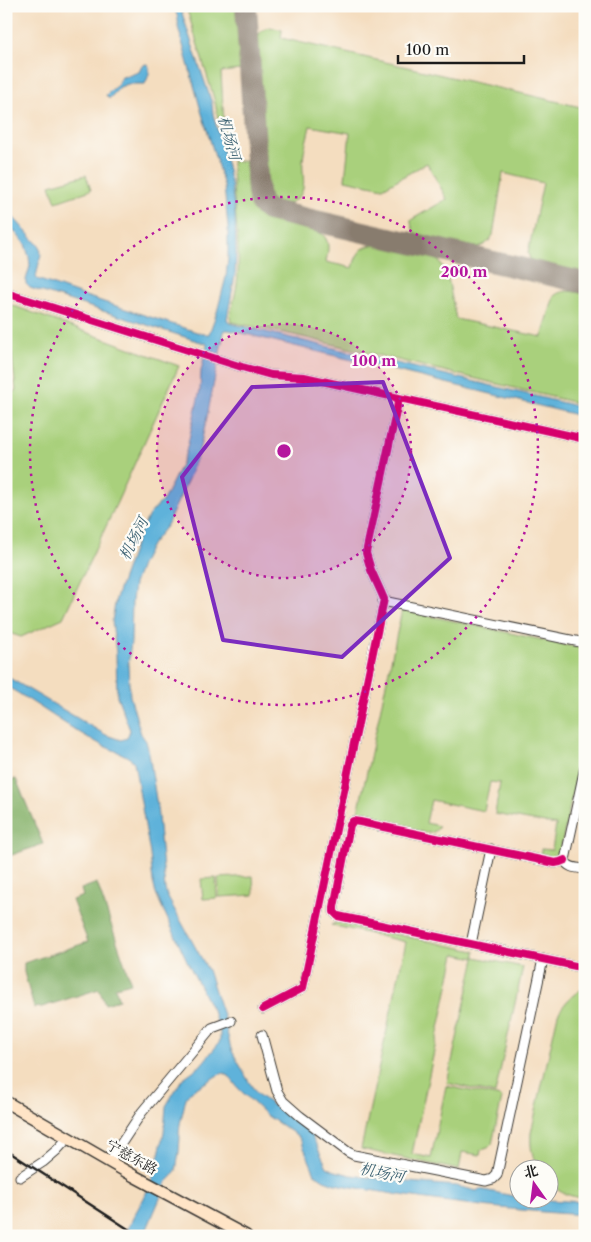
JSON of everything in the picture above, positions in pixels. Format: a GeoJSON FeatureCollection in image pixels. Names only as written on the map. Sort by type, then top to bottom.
{"type":"FeatureCollection","features":[{"type":"Feature","properties":{"kind":"main road","name":"宁慈东路"},"geometry":{"type":"LineString","coordinates":[[6,1102],[134,1176],[246,1236]]}},
{"type":"Feature","properties":{"kind":"street"},"geometry":{"type":"LineString","coordinates":[[6,292],[271,375],[304,378],[585,440]]}},
{"type":"Feature","properties":{"kind":"street"},"geometry":{"type":"LineString","coordinates":[[263,1009],[302,988],[383,601],[366,553],[399,398]]}},
{"type":"Feature","properties":{"kind":"street"},"geometry":{"type":"LineString","coordinates":[[383,601],[585,643]]}},
{"type":"Feature","properties":{"kind":"street"},"geometry":{"type":"LineString","coordinates":[[585,767],[565,860],[568,866],[585,869]]}},
{"type":"Feature","properties":{"kind":"street"},"geometry":{"type":"LineString","coordinates":[[565,860],[555,863],[353,822],[350,826],[334,912],[338,916],[585,968]]}},
{"type":"Feature","properties":{"kind":"street"},"geometry":{"type":"LineString","coordinates":[[471,944],[491,849]]}},
{"type":"Feature","properties":{"kind":"street"},"geometry":{"type":"LineString","coordinates":[[262,1035],[277,1091],[283,1101],[348,1152],[354,1155],[486,1182],[497,1175],[543,959]]}},
{"type":"Feature","properties":{"kind":"street"},"geometry":{"type":"LineString","coordinates":[[109,1162],[142,1112],[212,1028],[231,1021]]}},
{"type":"Feature","properties":{"kind":"street"},"geometry":{"type":"LineString","coordinates":[[20,1177],[57,1150],[68,1138]]}},
{"type":"Feature","properties":{"kind":"highlighted area"},"geometry":{"type":"Polygon","coordinates":[[[383,382],[450,558],[342,657],[223,640],[182,477],[252,387],[383,382]]]}},
{"type":"Feature","properties":{"kind":"green space"},"geometry":{"type":"Polygon","coordinates":[[[186,6],[236,6],[240,70],[221,72],[225,141],[222,142],[215,102],[186,6]]]}},
{"type":"Feature","properties":{"kind":"green space"},"geometry":{"type":"Polygon","coordinates":[[[270,27],[282,30],[281,38],[585,108],[585,273],[530,259],[528,253],[543,183],[503,173],[493,235],[484,245],[476,247],[418,236],[411,225],[411,220],[447,199],[427,163],[383,188],[345,180],[350,133],[310,126],[304,156],[303,190],[296,200],[289,203],[278,204],[272,200],[267,196],[264,187],[257,40],[261,32],[270,27]]]}},
{"type":"Feature","properties":{"kind":"green space"},"geometry":{"type":"Polygon","coordinates":[[[232,161],[246,161],[248,191],[253,207],[260,214],[269,219],[321,233],[328,245],[326,262],[353,268],[360,252],[376,244],[431,257],[439,261],[447,273],[456,319],[542,337],[554,296],[565,291],[585,294],[585,405],[294,335],[231,322],[230,317],[237,282],[238,257],[232,161]]]}},
{"type":"Feature","properties":{"kind":"green space"},"geometry":{"type":"Polygon","coordinates":[[[86,175],[91,190],[56,202],[50,185],[86,175]]]}},
{"type":"Feature","properties":{"kind":"green space"},"geometry":{"type":"Polygon","coordinates":[[[6,303],[179,366],[63,618],[21,637],[6,632],[6,396],[16,391],[6,303]]]}},
{"type":"Feature","properties":{"kind":"green space"},"geometry":{"type":"Polygon","coordinates":[[[402,610],[585,649],[585,737],[559,856],[550,858],[541,854],[541,849],[552,850],[556,825],[495,814],[500,783],[490,782],[484,811],[431,800],[426,823],[439,826],[437,830],[432,832],[426,833],[361,817],[358,813],[402,610]]]}},
{"type":"Feature","properties":{"kind":"green space"},"geometry":{"type":"Polygon","coordinates":[[[16,779],[43,844],[6,857],[6,781],[16,779]]]}},
{"type":"Feature","properties":{"kind":"green space"},"geometry":{"type":"Polygon","coordinates":[[[253,876],[254,895],[219,897],[218,878],[253,876]]]}},
{"type":"Feature","properties":{"kind":"green space"},"geometry":{"type":"Polygon","coordinates":[[[216,878],[217,898],[203,899],[201,879],[216,878]]]}},
{"type":"Feature","properties":{"kind":"green space"},"geometry":{"type":"Polygon","coordinates":[[[97,883],[131,983],[115,987],[119,1000],[105,1004],[99,989],[34,1008],[24,972],[24,963],[88,942],[72,900],[83,896],[81,889],[97,883]]]}},
{"type":"Feature","properties":{"kind":"green space"},"geometry":{"type":"Polygon","coordinates":[[[338,922],[475,951],[475,957],[523,967],[495,1094],[447,1083],[475,958],[455,954],[412,1154],[431,1158],[446,1086],[501,1097],[492,1144],[488,1148],[481,1150],[480,1155],[462,1152],[459,1170],[361,1149],[406,942],[331,925],[338,922]]]}},
{"type":"Feature","properties":{"kind":"green space"},"geometry":{"type":"Polygon","coordinates":[[[585,987],[585,1198],[575,1197],[558,1190],[558,1160],[534,1160],[531,1138],[558,1014],[577,992],[585,987]]]}},
{"type":"Feature","properties":{"kind":"water"},"geometry":{"type":"Polygon","coordinates":[[[171,6],[180,6],[212,103],[213,114],[231,184],[235,215],[236,252],[235,275],[227,319],[229,323],[585,408],[585,417],[225,330],[200,447],[191,473],[167,525],[151,545],[141,565],[134,584],[132,601],[131,642],[128,666],[130,696],[141,734],[146,741],[149,753],[157,806],[165,889],[167,896],[208,970],[223,1015],[231,1049],[249,1082],[257,1094],[310,1132],[327,1167],[335,1171],[397,1181],[457,1186],[477,1191],[479,1189],[508,1195],[508,1209],[428,1199],[335,1184],[324,1180],[315,1174],[298,1136],[266,1115],[224,1073],[190,1092],[186,1098],[180,1124],[176,1171],[167,1182],[144,1236],[124,1236],[155,1172],[164,1132],[166,1106],[182,1079],[200,1066],[219,1043],[220,1032],[214,1014],[156,894],[134,762],[127,756],[104,746],[76,730],[6,686],[6,676],[106,735],[121,740],[127,738],[130,730],[117,696],[116,653],[112,621],[116,598],[137,539],[149,515],[164,499],[186,452],[200,390],[201,371],[207,344],[30,288],[26,284],[30,266],[29,257],[25,244],[6,221],[6,209],[40,247],[41,254],[37,279],[203,334],[209,334],[226,277],[228,258],[228,227],[224,186],[200,107],[175,10],[171,6]]]}},
{"type":"Feature","properties":{"kind":"water"},"geometry":{"type":"Polygon","coordinates":[[[148,64],[149,72],[145,84],[128,84],[120,87],[109,99],[106,95],[122,77],[139,72],[142,66],[148,64]]]}},
{"type":"Feature","properties":{"kind":"water"},"geometry":{"type":"Polygon","coordinates":[[[558,1201],[585,1202],[585,1215],[522,1210],[558,1210],[558,1201]]]}},
{"type":"Feature","properties":{"kind":"taxiway"},"geometry":{"type":"LineString","coordinates":[[246,6],[258,192],[260,203],[268,210],[585,283]]}},
{"type":"Feature","properties":{"kind":"railway"},"geometry":{"type":"LineString","coordinates":[[6,1150],[139,1236]]}},
{"type":"Feature","properties":{"kind":"cycle path"},"geometry":{"type":"LineString","coordinates":[[6,293],[271,375],[304,377],[585,439]]}},
{"type":"Feature","properties":{"kind":"cycle path"},"geometry":{"type":"LineString","coordinates":[[263,1009],[303,988],[384,599],[371,570],[366,553],[399,398]]}},
{"type":"Feature","properties":{"kind":"cycle path"},"geometry":{"type":"LineString","coordinates":[[565,860],[555,863],[353,821],[350,825],[334,912],[338,916],[585,968]]}},
{"type":"Feature","properties":{"kind":"water label","name":"机场河"},"geometry":{"type":"Point","coordinates":[229,138]}},
{"type":"Feature","properties":{"kind":"water label","name":"机场河"},"geometry":{"type":"Point","coordinates":[134,539]}},
{"type":"Feature","properties":{"kind":"water label","name":"机场河"},"geometry":{"type":"Point","coordinates":[382,1173]}}]}
